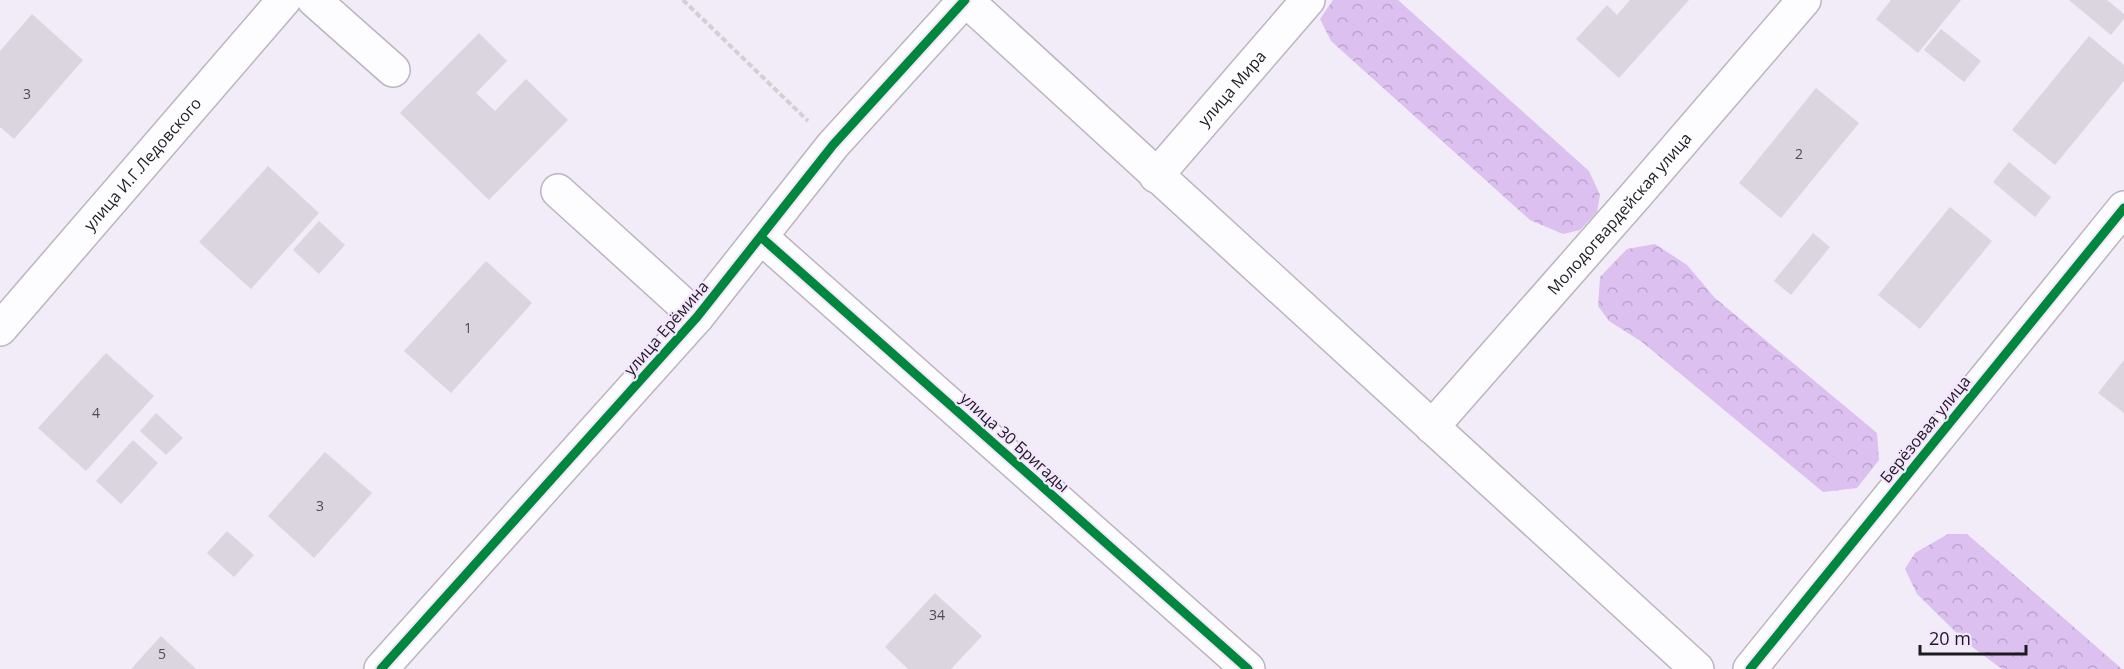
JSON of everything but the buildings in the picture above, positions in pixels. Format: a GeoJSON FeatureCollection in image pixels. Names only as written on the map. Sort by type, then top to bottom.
{"type":"FeatureCollection","features":[{"type":"Feature","properties":{"kind":"street","name":"улица И.Г.Ледовского"},"geometry":{"type":"LineString","coordinates":[[0,329],[284,0]]}},
{"type":"Feature","properties":{"kind":"street"},"geometry":{"type":"LineString","coordinates":[[314,0],[393,70]]}},
{"type":"Feature","properties":{"kind":"street"},"geometry":{"type":"LineString","coordinates":[[966,0],[1696,669]]}},
{"type":"Feature","properties":{"kind":"street","name":"улица Ерёмина"},"geometry":{"type":"LineString","coordinates":[[381,669],[697,316],[762,238],[833,145],[966,0]]}},
{"type":"Feature","properties":{"kind":"street","name":"улица Мира"},"geometry":{"type":"LineString","coordinates":[[1156,176],[1308,0]]}},
{"type":"Feature","properties":{"kind":"street","name":"Молодогвардейская улица"},"geometry":{"type":"LineString","coordinates":[[1432,427],[1804,0]]}},
{"type":"Feature","properties":{"kind":"street"},"geometry":{"type":"LineString","coordinates":[[558,191],[697,316]]}},
{"type":"Feature","properties":{"kind":"street","name":"Берёзовая улица"},"geometry":{"type":"LineString","coordinates":[[1750,669],[2124,208]]}},
{"type":"Feature","properties":{"kind":"street","name":"улица 30 Бригады"},"geometry":{"type":"LineString","coordinates":[[762,238],[1248,669]]}},
{"type":"Feature","properties":{"kind":"path"},"geometry":{"type":"LineString","coordinates":[[683,0],[833,145]]}},
{"type":"Feature","properties":{"kind":"green space"},"geometry":{"type":"Polygon","coordinates":[[[1333,0],[1398,0],[1589,171],[1600,195],[1597,212],[1580,230],[1563,234],[1530,220],[1331,41],[1320,19],[1333,0]]]}},
{"type":"Feature","properties":{"kind":"green space"},"geometry":{"type":"Polygon","coordinates":[[[1655,244],[1687,265],[1715,298],[1877,433],[1879,460],[1857,488],[1823,492],[1642,342],[1609,321],[1598,306],[1600,277],[1627,249],[1655,244]]]}},
{"type":"Feature","properties":{"kind":"green space"},"geometry":{"type":"Polygon","coordinates":[[[1948,534],[1967,534],[2122,669],[2002,669],[1968,644],[1917,594],[1905,569],[1915,553],[1948,534]]]}},
{"type":"Feature","properties":{"kind":"cycle path"},"geometry":{"type":"LineString","coordinates":[[381,669],[697,317],[833,145],[965,0]]}},
{"type":"Feature","properties":{"kind":"cycle path"},"geometry":{"type":"LineString","coordinates":[[1750,669],[2124,208]]}},
{"type":"Feature","properties":{"kind":"cycle path"},"geometry":{"type":"LineString","coordinates":[[762,238],[1248,669]]}}]}
